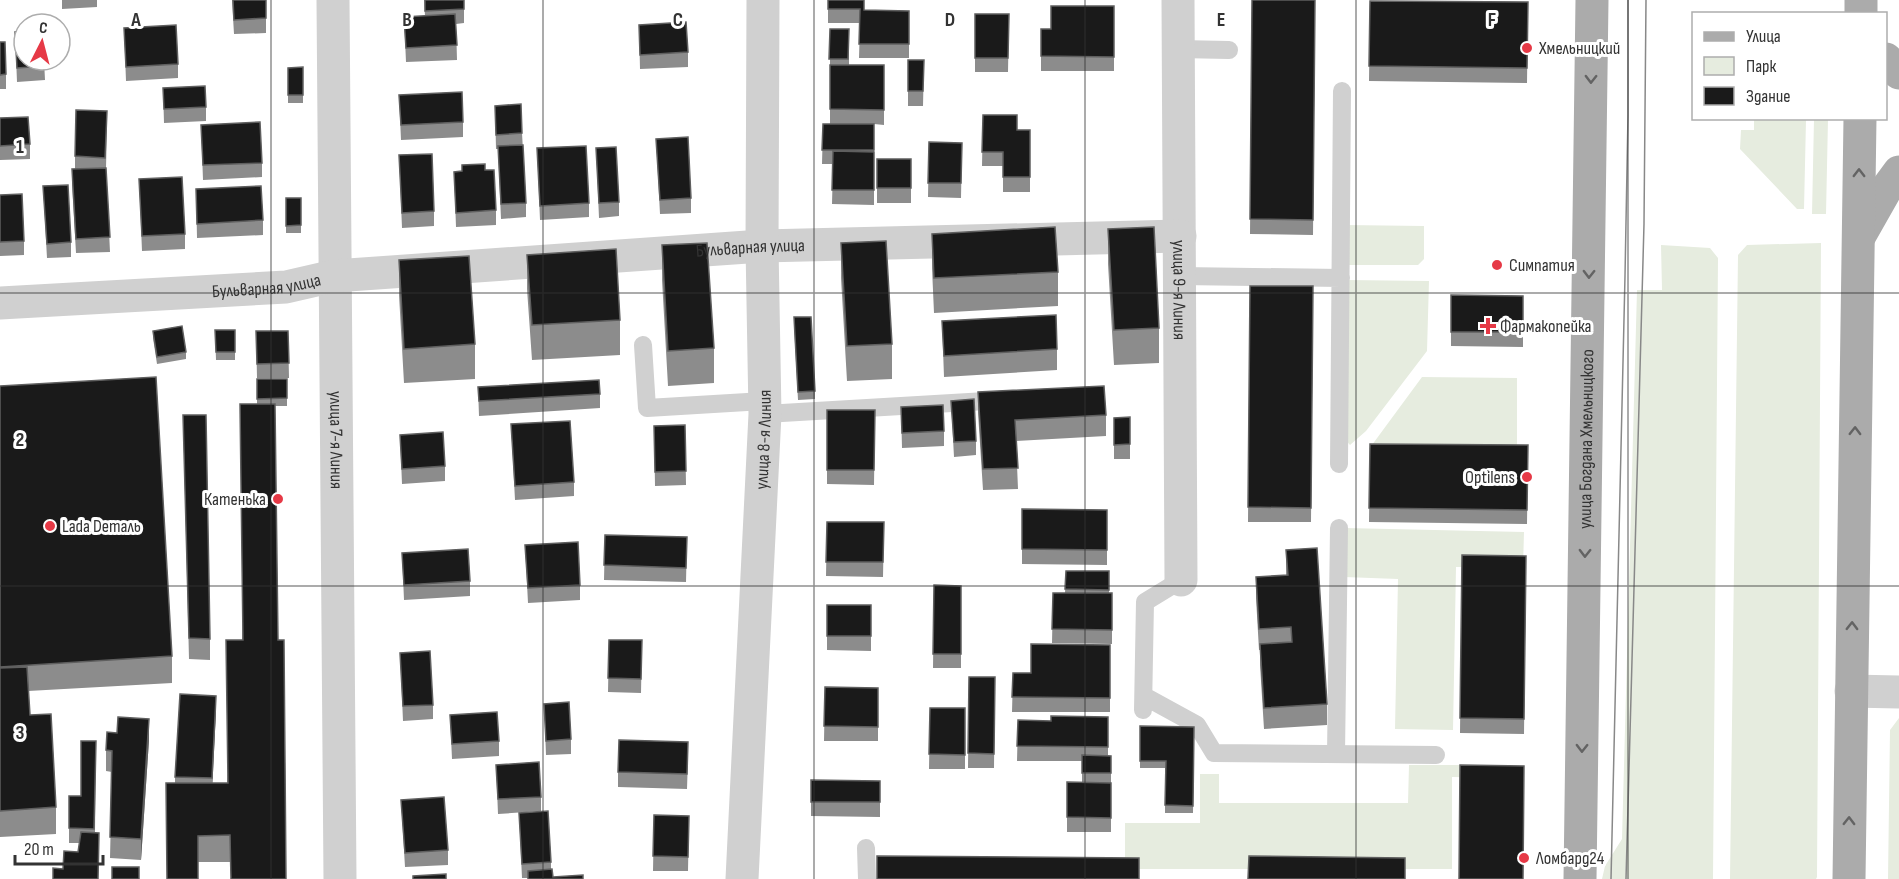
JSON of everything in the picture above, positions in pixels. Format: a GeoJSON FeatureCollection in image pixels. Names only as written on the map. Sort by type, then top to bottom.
{"type":"FeatureCollection","features":[{"type":"Feature","properties":{"kind":"main road","name":"улица Богдана Хмельницкого"},"geometry":{"type":"LineString","coordinates":[[1580,879],[1592,0]]}},
{"type":"Feature","properties":{"kind":"main road"},"geometry":{"type":"LineString","coordinates":[[1887,60],[1899,73]]}},
{"type":"Feature","properties":{"kind":"main road"},"geometry":{"type":"LineString","coordinates":[[1849,879],[1860,120]]}},
{"type":"Feature","properties":{"kind":"main road"},"geometry":{"type":"LineString","coordinates":[[1858,239],[1885,191],[1899,172]]}},
{"type":"Feature","properties":{"kind":"street","name":"улица 7-я Линия"},"geometry":{"type":"LineString","coordinates":[[333,0],[340,879]]}},
{"type":"Feature","properties":{"kind":"street","name":"улица 8-я Линия"},"geometry":{"type":"LineString","coordinates":[[742,879],[765,408],[762,246],[763,0]]}},
{"type":"Feature","properties":{"kind":"street","name":"улица 9-я Линия"},"geometry":{"type":"LineString","coordinates":[[1178,0],[1181,580]]}},
{"type":"Feature","properties":{"kind":"street","name":"Бульварная улица"},"geometry":{"type":"LineString","coordinates":[[0,303],[286,287],[334,276],[762,246],[1180,236]]}},
{"type":"Feature","properties":{"kind":"street"},"geometry":{"type":"LineString","coordinates":[[1851,691],[1899,692]]}},
{"type":"Feature","properties":{"kind":"lane"},"geometry":{"type":"LineString","coordinates":[[1178,49],[1229,50]]}},
{"type":"Feature","properties":{"kind":"lane"},"geometry":{"type":"LineString","coordinates":[[1339,464],[1342,92]]}},
{"type":"Feature","properties":{"kind":"lane"},"geometry":{"type":"LineString","coordinates":[[1180,276],[1341,278]]}},
{"type":"Feature","properties":{"kind":"lane"},"geometry":{"type":"LineString","coordinates":[[643,345],[647,408],[765,408],[1025,399]]}},
{"type":"Feature","properties":{"kind":"lane"},"geometry":{"type":"LineString","coordinates":[[1336,754],[1339,528]]}},
{"type":"Feature","properties":{"kind":"lane"},"geometry":{"type":"LineString","coordinates":[[1181,580],[1145,602],[1144,703],[1197,725],[1214,753],[1436,755]]}},
{"type":"Feature","properties":{"kind":"lane"},"geometry":{"type":"LineString","coordinates":[[866,848],[867,879]]}},
{"type":"Feature","properties":{"kind":"green space"},"geometry":{"type":"Polygon","coordinates":[[[1754,120],[1806,120],[1804,209],[1797,209],[1740,149],[1741,130],[1754,130],[1754,120]]]}},
{"type":"Feature","properties":{"kind":"green space"},"geometry":{"type":"Polygon","coordinates":[[[1814,120],[1828,120],[1826,214],[1812,214],[1814,120]]]}},
{"type":"Feature","properties":{"kind":"green space"},"geometry":{"type":"Polygon","coordinates":[[[1345,225],[1424,226],[1424,259],[1418,265],[1345,265],[1345,225]]]}},
{"type":"Feature","properties":{"kind":"green space"},"geometry":{"type":"Polygon","coordinates":[[[1821,243],[1817,877],[1816,879],[1730,879],[1738,255],[1747,245],[1821,243]]]}},
{"type":"Feature","properties":{"kind":"green space"},"geometry":{"type":"Polygon","coordinates":[[[1661,245],[1710,248],[1718,258],[1713,879],[1602,879],[1605,866],[1622,839],[1637,290],[1662,290],[1661,245]]]}},
{"type":"Feature","properties":{"kind":"green space"},"geometry":{"type":"Polygon","coordinates":[[[1346,280],[1429,281],[1427,351],[1366,431],[1350,445],[1343,437],[1346,280]]]}},
{"type":"Feature","properties":{"kind":"green space"},"geometry":{"type":"Polygon","coordinates":[[[1422,377],[1517,378],[1517,452],[1369,449],[1422,377]]]}},
{"type":"Feature","properties":{"kind":"green space"},"geometry":{"type":"Polygon","coordinates":[[[1345,528],[1524,532],[1523,567],[1456,567],[1453,730],[1395,729],[1398,579],[1344,577],[1345,528]]]}},
{"type":"Feature","properties":{"kind":"green space"},"geometry":{"type":"Polygon","coordinates":[[[1899,718],[1899,879],[1888,879],[1890,730],[1899,718]]]}},
{"type":"Feature","properties":{"kind":"green space"},"geometry":{"type":"Polygon","coordinates":[[[1409,765],[1513,765],[1513,778],[1452,777],[1452,869],[1125,869],[1125,823],[1200,823],[1200,774],[1219,774],[1219,803],[1408,803],[1409,765]]]}},
{"type":"Feature","properties":{"kind":"building"},"geometry":{"type":"Polygon","coordinates":[[[233,0],[266,0],[266,18],[234,20],[233,0]]]}},
{"type":"Feature","properties":{"kind":"building"},"geometry":{"type":"Polygon","coordinates":[[[425,0],[464,0],[464,9],[425,11],[425,0]]]}},
{"type":"Feature","properties":{"kind":"building"},"geometry":{"type":"Polygon","coordinates":[[[828,0],[864,0],[864,10],[909,11],[909,44],[859,44],[860,9],[828,9],[828,0]]]}},
{"type":"Feature","properties":{"kind":"building"},"geometry":{"type":"Polygon","coordinates":[[[1252,0],[1315,0],[1313,220],[1250,219],[1252,0]]]}},
{"type":"Feature","properties":{"kind":"building"},"geometry":{"type":"Polygon","coordinates":[[[1370,1],[1528,2],[1527,68],[1369,66],[1370,1]]]}},
{"type":"Feature","properties":{"kind":"building"},"geometry":{"type":"Polygon","coordinates":[[[1051,6],[1114,6],[1114,57],[1041,56],[1041,29],[1051,29],[1051,6]]]}},
{"type":"Feature","properties":{"kind":"building"},"geometry":{"type":"Polygon","coordinates":[[[455,14],[457,45],[406,48],[404,17],[455,14]]]}},
{"type":"Feature","properties":{"kind":"building"},"geometry":{"type":"Polygon","coordinates":[[[975,14],[1009,14],[1008,58],[975,58],[975,14]]]}},
{"type":"Feature","properties":{"kind":"building"},"geometry":{"type":"Polygon","coordinates":[[[686,22],[688,52],[640,55],[639,25],[686,22]]]}},
{"type":"Feature","properties":{"kind":"building"},"geometry":{"type":"Polygon","coordinates":[[[176,25],[178,64],[126,67],[124,28],[176,25]]]}},
{"type":"Feature","properties":{"kind":"building"},"geometry":{"type":"Polygon","coordinates":[[[830,29],[849,29],[848,59],[829,59],[830,29]]]}},
{"type":"Feature","properties":{"kind":"building"},"geometry":{"type":"Polygon","coordinates":[[[0,42],[5,42],[6,74],[0,75],[0,42]]]}},
{"type":"Feature","properties":{"kind":"building"},"geometry":{"type":"Polygon","coordinates":[[[908,60],[924,60],[923,91],[908,91],[908,60]]]}},
{"type":"Feature","properties":{"kind":"building"},"geometry":{"type":"Polygon","coordinates":[[[830,65],[884,65],[884,110],[830,109],[830,65]]]}},
{"type":"Feature","properties":{"kind":"building"},"geometry":{"type":"Polygon","coordinates":[[[303,67],[303,95],[288,95],[288,68],[303,67]]]}},
{"type":"Feature","properties":{"kind":"building"},"geometry":{"type":"Polygon","coordinates":[[[205,86],[206,107],[164,109],[163,88],[205,86]]]}},
{"type":"Feature","properties":{"kind":"building"},"geometry":{"type":"Polygon","coordinates":[[[462,92],[463,122],[401,125],[399,95],[462,92]]]}},
{"type":"Feature","properties":{"kind":"building"},"geometry":{"type":"Polygon","coordinates":[[[521,104],[522,133],[496,135],[495,106],[521,104]]]}},
{"type":"Feature","properties":{"kind":"building"},"geometry":{"type":"Polygon","coordinates":[[[76,110],[107,111],[105,158],[75,156],[76,110]]]}},
{"type":"Feature","properties":{"kind":"building"},"geometry":{"type":"Polygon","coordinates":[[[983,115],[1017,115],[1017,130],[1030,130],[1030,177],[1003,177],[1003,152],[982,152],[983,115]]]}},
{"type":"Feature","properties":{"kind":"building"},"geometry":{"type":"Polygon","coordinates":[[[28,117],[30,144],[0,146],[0,118],[28,117]]]}},
{"type":"Feature","properties":{"kind":"building"},"geometry":{"type":"Polygon","coordinates":[[[260,122],[262,163],[203,165],[201,125],[260,122]]]}},
{"type":"Feature","properties":{"kind":"building"},"geometry":{"type":"Polygon","coordinates":[[[823,124],[874,124],[874,150],[822,150],[823,124]]]}},
{"type":"Feature","properties":{"kind":"building"},"geometry":{"type":"Polygon","coordinates":[[[688,137],[691,198],[660,200],[656,139],[688,137]]]}},
{"type":"Feature","properties":{"kind":"building"},"geometry":{"type":"Polygon","coordinates":[[[929,142],[962,143],[961,183],[928,183],[929,142]]]}},
{"type":"Feature","properties":{"kind":"building"},"geometry":{"type":"Polygon","coordinates":[[[523,145],[526,203],[501,204],[498,146],[523,145]]]}},
{"type":"Feature","properties":{"kind":"building"},"geometry":{"type":"Polygon","coordinates":[[[586,146],[589,203],[540,206],[537,148],[586,146]]]}},
{"type":"Feature","properties":{"kind":"building"},"geometry":{"type":"Polygon","coordinates":[[[616,147],[619,202],[599,203],[596,148],[616,147]]]}},
{"type":"Feature","properties":{"kind":"building"},"geometry":{"type":"Polygon","coordinates":[[[833,151],[874,152],[874,190],[832,190],[833,151]]]}},
{"type":"Feature","properties":{"kind":"building"},"geometry":{"type":"Polygon","coordinates":[[[432,154],[434,211],[402,213],[399,155],[432,154]]]}},
{"type":"Feature","properties":{"kind":"building"},"geometry":{"type":"Polygon","coordinates":[[[877,159],[911,159],[911,188],[877,188],[877,159]]]}},
{"type":"Feature","properties":{"kind":"building"},"geometry":{"type":"Polygon","coordinates":[[[485,164],[485,170],[494,170],[496,210],[456,213],[454,172],[462,171],[462,165],[485,164]]]}},
{"type":"Feature","properties":{"kind":"building"},"geometry":{"type":"Polygon","coordinates":[[[106,168],[110,237],[76,239],[72,169],[106,168]]]}},
{"type":"Feature","properties":{"kind":"building"},"geometry":{"type":"Polygon","coordinates":[[[182,177],[185,234],[142,236],[139,179],[182,177]]]}},
{"type":"Feature","properties":{"kind":"building"},"geometry":{"type":"Polygon","coordinates":[[[68,185],[71,242],[47,244],[43,186],[68,185]]]}},
{"type":"Feature","properties":{"kind":"building"},"geometry":{"type":"Polygon","coordinates":[[[261,186],[263,220],[197,224],[196,189],[261,186]]]}},
{"type":"Feature","properties":{"kind":"building"},"geometry":{"type":"Polygon","coordinates":[[[22,194],[24,241],[0,242],[0,195],[22,194]]]}},
{"type":"Feature","properties":{"kind":"building"},"geometry":{"type":"Polygon","coordinates":[[[286,198],[301,198],[301,225],[286,226],[286,198]]]}},
{"type":"Feature","properties":{"kind":"building"},"geometry":{"type":"Polygon","coordinates":[[[1055,227],[1058,272],[934,278],[932,234],[1055,227]]]}},
{"type":"Feature","properties":{"kind":"building"},"geometry":{"type":"Polygon","coordinates":[[[1154,227],[1159,328],[1114,330],[1108,229],[1154,227]]]}},
{"type":"Feature","properties":{"kind":"building"},"geometry":{"type":"Polygon","coordinates":[[[886,241],[892,344],[847,346],[841,243],[886,241]]]}},
{"type":"Feature","properties":{"kind":"building"},"geometry":{"type":"Polygon","coordinates":[[[707,243],[714,348],[668,351],[662,245],[707,243]]]}},
{"type":"Feature","properties":{"kind":"building"},"geometry":{"type":"Polygon","coordinates":[[[616,249],[620,320],[532,325],[527,255],[616,249]]]}},
{"type":"Feature","properties":{"kind":"building"},"geometry":{"type":"Polygon","coordinates":[[[469,256],[475,344],[404,349],[399,260],[469,256]]]}},
{"type":"Feature","properties":{"kind":"building"},"geometry":{"type":"Polygon","coordinates":[[[1250,286],[1313,286],[1311,508],[1248,507],[1250,286]]]}},
{"type":"Feature","properties":{"kind":"building"},"geometry":{"type":"Polygon","coordinates":[[[1451,295],[1523,296],[1523,332],[1451,332],[1451,295]]]}},
{"type":"Feature","properties":{"kind":"building"},"geometry":{"type":"Polygon","coordinates":[[[1056,315],[1057,349],[944,356],[942,321],[1056,315]]]}},
{"type":"Feature","properties":{"kind":"building"},"geometry":{"type":"Polygon","coordinates":[[[794,317],[811,317],[815,391],[798,392],[794,317]]]}},
{"type":"Feature","properties":{"kind":"building"},"geometry":{"type":"Polygon","coordinates":[[[182,326],[186,352],[157,357],[153,331],[182,326]]]}},
{"type":"Feature","properties":{"kind":"building"},"geometry":{"type":"Polygon","coordinates":[[[215,330],[235,330],[235,352],[216,352],[215,330]]]}},
{"type":"Feature","properties":{"kind":"building"},"geometry":{"type":"Polygon","coordinates":[[[256,331],[288,331],[289,363],[257,364],[256,331]]]}},
{"type":"Feature","properties":{"kind":"building"},"geometry":{"type":"Polygon","coordinates":[[[156,377],[172,656],[0,667],[0,386],[156,377]]]}},
{"type":"Feature","properties":{"kind":"building"},"geometry":{"type":"Polygon","coordinates":[[[257,379],[287,379],[287,398],[257,399],[257,379]]]}},
{"type":"Feature","properties":{"kind":"building"},"geometry":{"type":"Polygon","coordinates":[[[599,380],[600,394],[479,401],[478,387],[599,380]]]}},
{"type":"Feature","properties":{"kind":"building"},"geometry":{"type":"Polygon","coordinates":[[[1104,386],[1106,415],[1015,420],[1018,468],[983,469],[978,392],[1104,386]]]}},
{"type":"Feature","properties":{"kind":"building"},"geometry":{"type":"Polygon","coordinates":[[[974,399],[976,441],[954,442],[951,401],[974,399]]]}},
{"type":"Feature","properties":{"kind":"building"},"geometry":{"type":"Polygon","coordinates":[[[240,404],[275,404],[278,640],[284,640],[286,879],[231,879],[230,835],[198,836],[198,879],[167,879],[166,783],[228,783],[226,640],[243,640],[240,404]]]}},
{"type":"Feature","properties":{"kind":"building"},"geometry":{"type":"Polygon","coordinates":[[[943,405],[944,431],[902,433],[901,407],[943,405]]]}},
{"type":"Feature","properties":{"kind":"building"},"geometry":{"type":"Polygon","coordinates":[[[827,410],[875,410],[874,470],[827,470],[827,410]]]}},
{"type":"Feature","properties":{"kind":"building"},"geometry":{"type":"Polygon","coordinates":[[[183,415],[206,415],[210,639],[189,638],[183,415]]]}},
{"type":"Feature","properties":{"kind":"building"},"geometry":{"type":"Polygon","coordinates":[[[1130,417],[1130,444],[1114,445],[1114,418],[1130,417]]]}},
{"type":"Feature","properties":{"kind":"building"},"geometry":{"type":"Polygon","coordinates":[[[570,421],[574,482],[515,486],[511,424],[570,421]]]}},
{"type":"Feature","properties":{"kind":"building"},"geometry":{"type":"Polygon","coordinates":[[[685,425],[686,471],[655,472],[654,426],[685,425]]]}},
{"type":"Feature","properties":{"kind":"building"},"geometry":{"type":"Polygon","coordinates":[[[443,432],[445,466],[402,469],[400,435],[443,432]]]}},
{"type":"Feature","properties":{"kind":"building"},"geometry":{"type":"Polygon","coordinates":[[[1370,444],[1528,445],[1527,510],[1369,508],[1370,444]]]}},
{"type":"Feature","properties":{"kind":"building"},"geometry":{"type":"Polygon","coordinates":[[[1022,509],[1107,510],[1107,550],[1022,549],[1022,509]]]}},
{"type":"Feature","properties":{"kind":"building"},"geometry":{"type":"Polygon","coordinates":[[[827,522],[884,522],[883,562],[826,562],[827,522]]]}},
{"type":"Feature","properties":{"kind":"building"},"geometry":{"type":"Polygon","coordinates":[[[605,535],[687,537],[686,568],[604,565],[605,535]]]}},
{"type":"Feature","properties":{"kind":"building"},"geometry":{"type":"Polygon","coordinates":[[[578,542],[580,585],[528,588],[525,545],[578,542]]]}},
{"type":"Feature","properties":{"kind":"building"},"geometry":{"type":"Polygon","coordinates":[[[1317,548],[1327,704],[1264,708],[1260,644],[1292,642],[1291,627],[1259,629],[1256,577],[1288,575],[1286,550],[1317,548]]]}},
{"type":"Feature","properties":{"kind":"building"},"geometry":{"type":"Polygon","coordinates":[[[468,549],[470,581],[404,585],[402,553],[468,549]]]}},
{"type":"Feature","properties":{"kind":"building"},"geometry":{"type":"Polygon","coordinates":[[[1462,555],[1526,556],[1524,719],[1460,718],[1462,555]]]}},
{"type":"Feature","properties":{"kind":"building"},"geometry":{"type":"Polygon","coordinates":[[[1066,571],[1109,571],[1109,590],[1065,589],[1066,571]]]}},
{"type":"Feature","properties":{"kind":"building"},"geometry":{"type":"Polygon","coordinates":[[[934,585],[961,586],[961,654],[933,654],[934,585]]]}},
{"type":"Feature","properties":{"kind":"building"},"geometry":{"type":"Polygon","coordinates":[[[1053,593],[1112,593],[1112,630],[1052,629],[1053,593]]]}},
{"type":"Feature","properties":{"kind":"building"},"geometry":{"type":"Polygon","coordinates":[[[827,605],[871,605],[871,636],[827,636],[827,605]]]}},
{"type":"Feature","properties":{"kind":"building"},"geometry":{"type":"Polygon","coordinates":[[[609,640],[642,640],[641,679],[608,678],[609,640]]]}},
{"type":"Feature","properties":{"kind":"building"},"geometry":{"type":"Polygon","coordinates":[[[1031,644],[1110,645],[1110,698],[1012,697],[1013,673],[1031,673],[1031,644]]]}},
{"type":"Feature","properties":{"kind":"building"},"geometry":{"type":"Polygon","coordinates":[[[430,651],[433,705],[403,706],[400,653],[430,651]]]}},
{"type":"Feature","properties":{"kind":"building"},"geometry":{"type":"Polygon","coordinates":[[[27,667],[30,715],[51,714],[56,807],[0,811],[0,668],[27,667]]]}},
{"type":"Feature","properties":{"kind":"building"},"geometry":{"type":"Polygon","coordinates":[[[969,677],[995,677],[994,754],[968,753],[969,677]]]}},
{"type":"Feature","properties":{"kind":"building"},"geometry":{"type":"Polygon","coordinates":[[[825,687],[878,688],[878,727],[824,726],[825,687]]]}},
{"type":"Feature","properties":{"kind":"building"},"geometry":{"type":"Polygon","coordinates":[[[180,694],[216,696],[212,778],[175,777],[180,694]]]}},
{"type":"Feature","properties":{"kind":"building"},"geometry":{"type":"Polygon","coordinates":[[[569,702],[571,739],[546,741],[544,704],[569,702]]]}},
{"type":"Feature","properties":{"kind":"building"},"geometry":{"type":"Polygon","coordinates":[[[930,708],[965,708],[965,755],[929,754],[930,708]]]}},
{"type":"Feature","properties":{"kind":"building"},"geometry":{"type":"Polygon","coordinates":[[[497,712],[499,741],[452,744],[450,715],[497,712]]]}},
{"type":"Feature","properties":{"kind":"building"},"geometry":{"type":"Polygon","coordinates":[[[1051,716],[1108,717],[1108,747],[1017,746],[1018,720],[1051,721],[1051,716]]]}},
{"type":"Feature","properties":{"kind":"building"},"geometry":{"type":"Polygon","coordinates":[[[118,717],[149,719],[141,839],[110,837],[112,751],[106,750],[107,732],[117,733],[118,717]]]}},
{"type":"Feature","properties":{"kind":"building"},"geometry":{"type":"Polygon","coordinates":[[[1140,726],[1194,727],[1193,806],[1165,805],[1166,761],[1140,761],[1140,726]]]}},
{"type":"Feature","properties":{"kind":"building"},"geometry":{"type":"Polygon","coordinates":[[[619,740],[688,742],[687,774],[618,772],[619,740]]]}},
{"type":"Feature","properties":{"kind":"building"},"geometry":{"type":"Polygon","coordinates":[[[81,741],[96,741],[94,829],[69,828],[69,796],[81,796],[81,741]]]}},
{"type":"Feature","properties":{"kind":"building"},"geometry":{"type":"Polygon","coordinates":[[[1082,755],[1111,756],[1111,773],[1082,773],[1082,755]]]}},
{"type":"Feature","properties":{"kind":"building"},"geometry":{"type":"Polygon","coordinates":[[[539,762],[541,797],[498,799],[496,765],[539,762]]]}},
{"type":"Feature","properties":{"kind":"building"},"geometry":{"type":"Polygon","coordinates":[[[1460,765],[1524,766],[1523,879],[1459,879],[1460,765]]]}},
{"type":"Feature","properties":{"kind":"building"},"geometry":{"type":"Polygon","coordinates":[[[811,780],[880,781],[880,802],[811,802],[811,780]]]}},
{"type":"Feature","properties":{"kind":"building"},"geometry":{"type":"Polygon","coordinates":[[[1067,782],[1111,783],[1111,818],[1067,817],[1067,782]]]}},
{"type":"Feature","properties":{"kind":"building"},"geometry":{"type":"Polygon","coordinates":[[[444,797],[448,850],[405,853],[401,800],[444,797]]]}},
{"type":"Feature","properties":{"kind":"building"},"geometry":{"type":"Polygon","coordinates":[[[548,811],[551,862],[522,864],[519,813],[548,811]]]}},
{"type":"Feature","properties":{"kind":"building"},"geometry":{"type":"Polygon","coordinates":[[[654,815],[689,816],[688,857],[653,856],[654,815]]]}},
{"type":"Feature","properties":{"kind":"building"},"geometry":{"type":"Polygon","coordinates":[[[81,832],[99,833],[98,879],[53,879],[53,868],[63,869],[64,851],[78,852],[81,832]]]}},
{"type":"Feature","properties":{"kind":"building"},"geometry":{"type":"Polygon","coordinates":[[[877,856],[1139,858],[1139,879],[877,879],[877,856]]]}},
{"type":"Feature","properties":{"kind":"building"},"geometry":{"type":"Polygon","coordinates":[[[1249,856],[1405,858],[1405,879],[1248,879],[1249,856]]]}},
{"type":"Feature","properties":{"kind":"building"},"geometry":{"type":"Polygon","coordinates":[[[112,867],[139,867],[139,879],[112,879],[112,867]]]}},
{"type":"Feature","properties":{"kind":"building"},"geometry":{"type":"Polygon","coordinates":[[[552,869],[553,877],[583,875],[583,879],[528,879],[528,871],[552,869]]]}},
{"type":"Feature","properties":{"kind":"building"},"geometry":{"type":"Polygon","coordinates":[[[446,874],[446,879],[413,879],[413,876],[446,874]]]}},
{"type":"Feature","properties":{"kind":"tram line"},"geometry":{"type":"LineString","coordinates":[[1611,879],[1625,276],[1628,0]]}},
{"type":"Feature","properties":{"kind":"tram line"},"geometry":{"type":"LineString","coordinates":[[1626,879],[1644,224],[1646,0]]}},
{"type":"Feature","properties":{"kind":"place","name":"Хмельницкий"},"geometry":{"type":"Point","coordinates":[1527,48]}},
{"type":"Feature","properties":{"kind":"place","name":"Симпатия"},"geometry":{"type":"Point","coordinates":[1497,265]}},
{"type":"Feature","properties":{"kind":"place","name":"Фармакопейка"},"geometry":{"type":"Point","coordinates":[1488,326]}},
{"type":"Feature","properties":{"kind":"place","name":"Optilens"},"geometry":{"type":"Point","coordinates":[1527,477]}},
{"type":"Feature","properties":{"kind":"place","name":"Катенька"},"geometry":{"type":"Point","coordinates":[278,499]}},
{"type":"Feature","properties":{"kind":"place","name":"Lada Dеталь"},"geometry":{"type":"Point","coordinates":[50,526]}},
{"type":"Feature","properties":{"kind":"place","name":"Ломбард24"},"geometry":{"type":"Point","coordinates":[1524,858]}}]}
